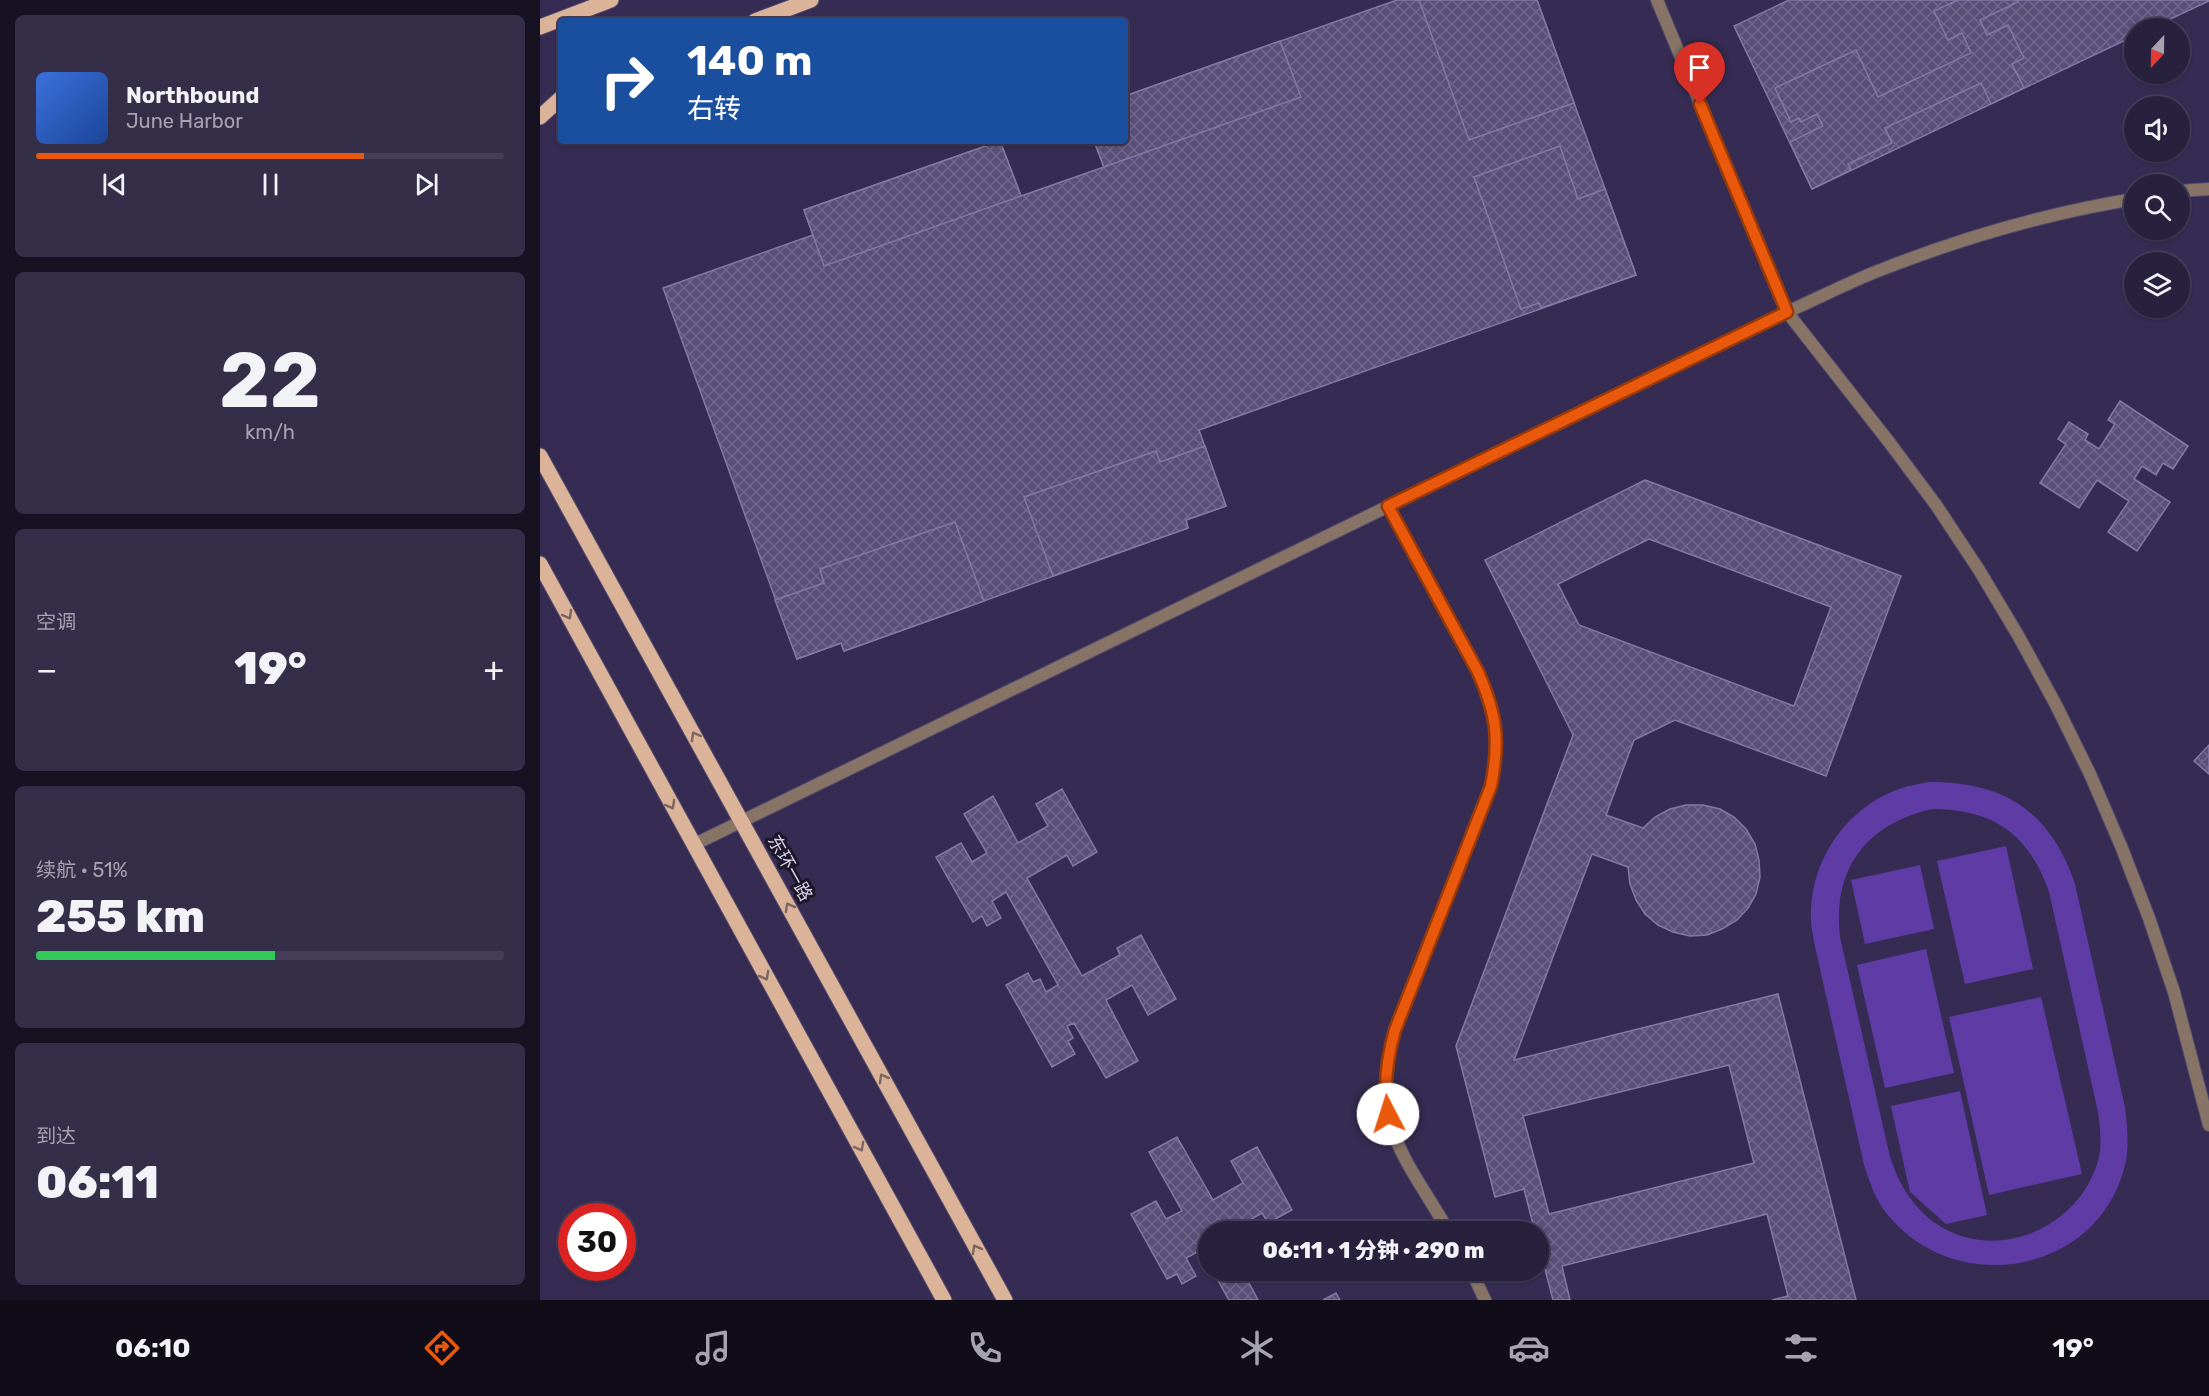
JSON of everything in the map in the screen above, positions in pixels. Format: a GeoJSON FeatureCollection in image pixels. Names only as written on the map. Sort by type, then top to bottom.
{"type":"FeatureCollection","features":[{"type":"Feature","properties":{"kind":"main road"},"geometry":{"type":"LineString","coordinates":[[564,18],[611,0]]}},
{"type":"Feature","properties":{"kind":"main road"},"geometry":{"type":"LineString","coordinates":[[763,18],[811,0]]}},
{"type":"Feature","properties":{"kind":"main road"},"geometry":{"type":"LineString","coordinates":[[540,27],[558,20]]}},
{"type":"Feature","properties":{"kind":"main road"},"geometry":{"type":"LineString","coordinates":[[540,101],[558,94]]}},
{"type":"Feature","properties":{"kind":"main road"},"geometry":{"type":"LineString","coordinates":[[540,117],[558,101]]}},
{"type":"Feature","properties":{"kind":"main road","name":"东环一路"},"geometry":{"type":"LineString","coordinates":[[540,456],[1005,1300]]}},
{"type":"Feature","properties":{"kind":"main road"},"geometry":{"type":"LineString","coordinates":[[540,564],[945,1300]]}},
{"type":"Feature","properties":{"kind":"street"},"geometry":{"type":"LineString","coordinates":[[1657,0],[1787,312],[1936,505],[2002,608],[2056,705],[2095,785],[2149,918],[2177,1003],[2209,1125]]}},
{"type":"Feature","properties":{"kind":"street"},"geometry":{"type":"LineString","coordinates":[[2190,190],[2209,189]]}},
{"type":"Feature","properties":{"kind":"street"},"geometry":{"type":"LineString","coordinates":[[693,845],[1787,312],[1881,269],[1978,234],[2078,208],[2124,201]]}},
{"type":"Feature","properties":{"kind":"street"},"geometry":{"type":"LineString","coordinates":[[1388,506],[1478,672],[1490,699],[1496,728],[1497,757],[1491,786],[1395,1030],[1386,1078],[1386,1102],[1399,1149],[1442,1221]]}},
{"type":"Feature","properties":{"kind":"street"},"geometry":{"type":"LineString","coordinates":[[1476,1281],[1485,1300]]}},
{"type":"Feature","properties":{"kind":"shaded area"},"geometry":{"type":"Polygon","coordinates":[[[1929,782],[1956,783],[2002,795],[2021,806],[2038,820],[2052,837],[2065,859],[2075,884],[2125,1107],[2128,1141],[2126,1161],[2112,1199],[2088,1229],[2058,1250],[2023,1262],[1987,1265],[1950,1258],[1916,1241],[1887,1214],[1879,1203],[1864,1165],[1814,942],[1811,925],[1813,894],[1818,874],[1836,837],[1865,807],[1883,796],[1905,787],[1929,782]],[[1932,809],[1909,816],[1872,838],[1858,853],[1848,871],[1842,890],[1839,913],[1840,937],[1890,1157],[1903,1186],[1911,1200],[1922,1212],[1946,1229],[1972,1239],[1999,1240],[2026,1235],[2050,1224],[2072,1206],[2088,1184],[2099,1157],[2101,1140],[2098,1112],[2049,892],[2041,872],[2019,840],[2006,829],[1991,820],[1954,810],[1932,809]]]}},
{"type":"Feature","properties":{"kind":"shaded area"},"geometry":{"type":"Polygon","coordinates":[[[2006,846],[2033,969],[1965,984],[1937,861],[2006,846]]]}},
{"type":"Feature","properties":{"kind":"shaded area"},"geometry":{"type":"Polygon","coordinates":[[[1920,865],[1934,929],[1865,944],[1851,880],[1920,865]]]}},
{"type":"Feature","properties":{"kind":"shaded area"},"geometry":{"type":"Polygon","coordinates":[[[1926,949],[1954,1073],[1885,1088],[1857,965],[1926,949]]]}},
{"type":"Feature","properties":{"kind":"shaded area"},"geometry":{"type":"Polygon","coordinates":[[[2041,997],[2082,1174],[1989,1195],[1949,1017],[2041,997]]]}},
{"type":"Feature","properties":{"kind":"shaded area"},"geometry":{"type":"Polygon","coordinates":[[[1960,1091],[1987,1215],[1946,1224],[1910,1192],[1891,1106],[1960,1091]]]}},
{"type":"Feature","properties":{"kind":"building"},"geometry":{"type":"Polygon","coordinates":[[[1397,0],[1537,0],[1636,275],[1199,430],[1226,506],[1186,520],[1188,528],[844,651],[841,643],[797,659],[663,288],[813,235],[804,210],[991,144],[1001,144],[1021,196],[1104,167],[1095,144],[1128,144],[1128,95],[1397,0]]]}},
{"type":"Feature","properties":{"kind":"building"},"geometry":{"type":"Polygon","coordinates":[[[1419,0],[1537,0],[1574,103],[1469,140],[1419,0]]]}},
{"type":"Feature","properties":{"kind":"building"},"geometry":{"type":"Polygon","coordinates":[[[1789,0],[2209,0],[2172,18],[2124,18],[2124,41],[1812,189],[1734,26],[1789,0]]]}},
{"type":"Feature","properties":{"kind":"building"},"geometry":{"type":"Polygon","coordinates":[[[1958,0],[2017,0],[2018,2],[1980,20],[1987,35],[2008,25],[2024,58],[2012,64],[2024,88],[1991,104],[1981,83],[1885,128],[1892,143],[1848,164],[1851,170],[1812,189],[1790,142],[1823,126],[1817,114],[1801,122],[1799,118],[1791,122],[1775,88],[1856,50],[1878,97],[1971,53],[1962,33],[1948,40],[1934,11],[1958,0]]]}},
{"type":"Feature","properties":{"kind":"building"},"geometry":{"type":"Polygon","coordinates":[[[1280,41],[1301,97],[1104,167],[1095,144],[1128,144],[1128,95],[1280,41]]]}},
{"type":"Feature","properties":{"kind":"building"},"geometry":{"type":"Polygon","coordinates":[[[991,144],[1001,144],[1021,196],[824,266],[804,210],[991,144]]]}},
{"type":"Feature","properties":{"kind":"building"},"geometry":{"type":"Polygon","coordinates":[[[1560,146],[1578,199],[1605,189],[1636,275],[1541,308],[1539,303],[1521,309],[1474,177],[1560,146]]]}},
{"type":"Feature","properties":{"kind":"building"},"geometry":{"type":"Polygon","coordinates":[[[2120,401],[2188,446],[2173,469],[2163,463],[2156,475],[2142,466],[2134,479],[2170,502],[2137,551],[2108,532],[2129,501],[2097,480],[2079,508],[2040,483],[2066,444],[2058,439],[2069,422],[2088,434],[2085,440],[2099,449],[2115,424],[2108,420],[2120,401]]]}},
{"type":"Feature","properties":{"kind":"building"},"geometry":{"type":"Polygon","coordinates":[[[1205,446],[1226,506],[1186,520],[1188,528],[1053,576],[1024,497],[1156,451],[1160,462],[1205,446]]]}},
{"type":"Feature","properties":{"kind":"building"},"geometry":{"type":"Polygon","coordinates":[[[1645,480],[1901,576],[1826,776],[1675,720],[1634,740],[1606,815],[1643,828],[1655,817],[1670,809],[1686,805],[1703,805],[1720,809],[1734,817],[1746,829],[1755,844],[1760,877],[1756,894],[1748,908],[1737,920],[1722,929],[1707,935],[1690,936],[1673,932],[1658,925],[1645,914],[1630,884],[1628,867],[1592,854],[1514,1060],[1778,994],[1856,1300],[1772,1300],[1788,1296],[1767,1214],[1562,1266],[1570,1300],[1553,1300],[1548,1281],[1549,1221],[1532,1221],[1524,1189],[1495,1197],[1456,1046],[1573,735],[1485,560],[1645,480]],[[1649,539],[1558,584],[1579,625],[1794,706],[1831,607],[1649,539]],[[1729,1065],[1523,1116],[1549,1214],[1754,1163],[1729,1065]]]}},
{"type":"Feature","properties":{"kind":"building"},"geometry":{"type":"Polygon","coordinates":[[[955,522],[984,601],[844,651],[841,643],[797,659],[775,600],[824,583],[820,569],[955,522]]]}},
{"type":"Feature","properties":{"kind":"building"},"geometry":{"type":"Polygon","coordinates":[[[2209,745],[2209,774],[2194,761],[2209,745]]]}},
{"type":"Feature","properties":{"kind":"building"},"geometry":{"type":"Polygon","coordinates":[[[1062,789],[1097,852],[1073,866],[1067,855],[1027,878],[1082,976],[1120,955],[1117,948],[1141,935],[1176,999],[1148,1015],[1132,985],[1106,1000],[1138,1061],[1106,1078],[1074,1023],[1067,1026],[1073,1038],[1068,1041],[1075,1054],[1052,1067],[1006,985],[1028,973],[1033,982],[1040,979],[1046,992],[1058,985],[1006,892],[992,901],[1001,918],[987,926],[982,916],[973,922],[936,857],[961,843],[972,862],[987,853],[964,814],[993,796],[1018,843],[1048,826],[1036,804],[1062,789]]]}},
{"type":"Feature","properties":{"kind":"building"},"geometry":{"type":"Polygon","coordinates":[[[1177,1137],[1213,1200],[1243,1183],[1231,1161],[1257,1147],[1292,1210],[1272,1221],[1267,1221],[1262,1213],[1248,1221],[1198,1221],[1198,1252],[1186,1258],[1196,1276],[1182,1284],[1177,1274],[1167,1279],[1131,1214],[1156,1201],[1166,1219],[1182,1211],[1149,1152],[1177,1137]]]}},
{"type":"Feature","properties":{"kind":"building"},"geometry":{"type":"Polygon","coordinates":[[[1218,1281],[1248,1281],[1258,1300],[1229,1300],[1218,1281]]]}},
{"type":"Feature","properties":{"kind":"building"},"geometry":{"type":"Polygon","coordinates":[[[1336,1293],[1340,1300],[1323,1300],[1336,1293]]]}},
{"type":"Feature","properties":{"kind":"route"},"geometry":{"type":"LineString","coordinates":[[1388,1114],[1386,1078],[1395,1030],[1491,786],[1497,757],[1496,728],[1490,699],[1478,672],[1388,506],[1787,312],[1700,104]]}}]}
